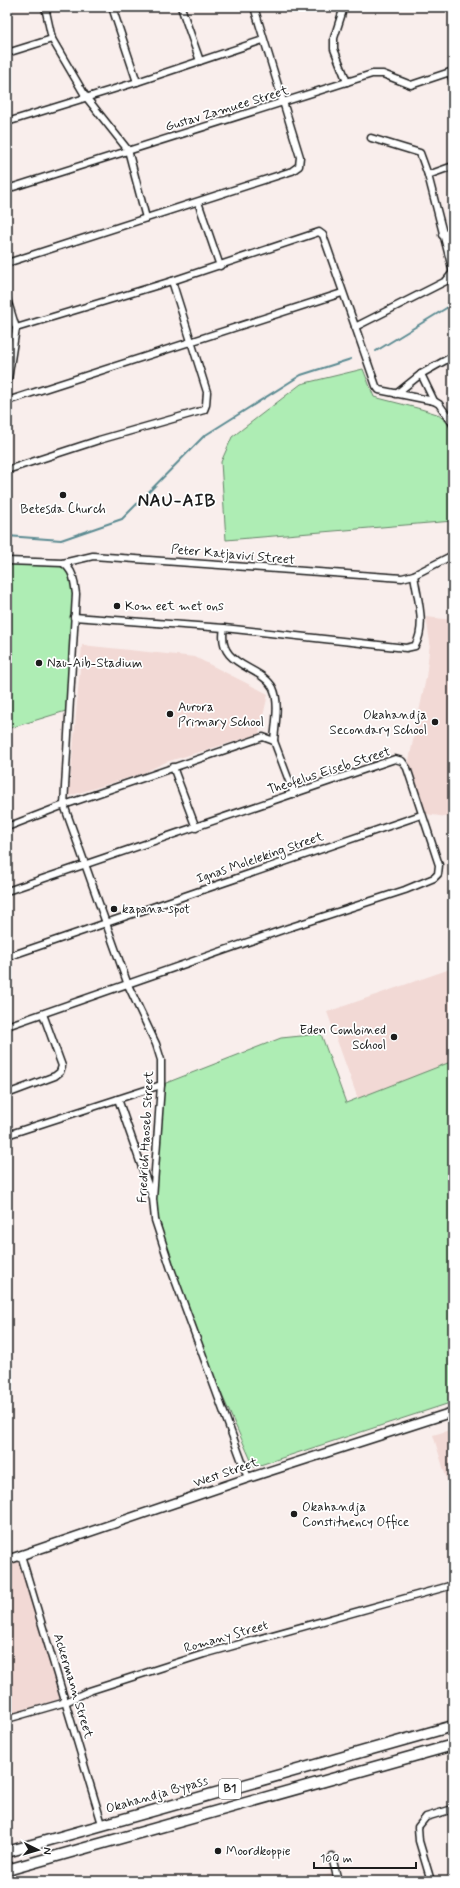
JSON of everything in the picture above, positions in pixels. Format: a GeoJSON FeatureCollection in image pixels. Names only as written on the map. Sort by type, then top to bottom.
{"type":"FeatureCollection","features":[{"type":"Feature","properties":{"kind":"highway","name":"Okahandja Bypass"},"geometry":{"type":"LineString","coordinates":[[7,1852],[453,1726]]}},
{"type":"Feature","properties":{"kind":"highway","name":"B1"},"geometry":{"type":"LineString","coordinates":[[7,1870],[453,1745]]}},
{"type":"Feature","properties":{"kind":"street"},"geometry":{"type":"LineString","coordinates":[[45,7],[52,39],[86,97],[128,150],[146,218]]}},
{"type":"Feature","properties":{"kind":"street"},"geometry":{"type":"LineString","coordinates":[[112,7],[137,82]]}},
{"type":"Feature","properties":{"kind":"street"},"geometry":{"type":"LineString","coordinates":[[181,7],[200,61]]}},
{"type":"Feature","properties":{"kind":"street"},"geometry":{"type":"LineString","coordinates":[[7,263],[292,171],[299,166],[300,157],[254,7]]}},
{"type":"Feature","properties":{"kind":"street"},"geometry":{"type":"LineString","coordinates":[[344,7],[334,38],[334,49],[347,82]]}},
{"type":"Feature","properties":{"kind":"street"},"geometry":{"type":"LineString","coordinates":[[7,53],[52,39]]}},
{"type":"Feature","properties":{"kind":"street"},"geometry":{"type":"LineString","coordinates":[[7,122],[137,82],[263,40]]}},
{"type":"Feature","properties":{"kind":"street"},"geometry":{"type":"LineString","coordinates":[[452,72],[453,81]]}},
{"type":"Feature","properties":{"kind":"street","name":"Gustav Zamuee Street"},"geometry":{"type":"LineString","coordinates":[[7,189],[378,73],[412,85],[452,72]]}},
{"type":"Feature","properties":{"kind":"street"},"geometry":{"type":"LineString","coordinates":[[354,327],[446,281],[453,272],[442,235],[428,175],[417,151],[371,138]]}},
{"type":"Feature","properties":{"kind":"street"},"geometry":{"type":"LineString","coordinates":[[428,175],[453,166]]}},
{"type":"Feature","properties":{"kind":"street"},"geometry":{"type":"LineString","coordinates":[[198,202],[220,266]]}},
{"type":"Feature","properties":{"kind":"street"},"geometry":{"type":"LineString","coordinates":[[16,328],[220,266],[319,232],[323,235],[342,293],[376,386],[379,390],[434,401],[439,404],[453,422]]}},
{"type":"Feature","properties":{"kind":"street"},"geometry":{"type":"LineString","coordinates":[[442,235],[453,232]]}},
{"type":"Feature","properties":{"kind":"street"},"geometry":{"type":"LineString","coordinates":[[7,470],[99,440],[204,410],[207,392],[172,281]]}},
{"type":"Feature","properties":{"kind":"street"},"geometry":{"type":"LineString","coordinates":[[7,401],[342,293]]}},
{"type":"Feature","properties":{"kind":"street"},"geometry":{"type":"LineString","coordinates":[[7,300],[16,328],[7,386]]}},
{"type":"Feature","properties":{"kind":"street"},"geometry":{"type":"LineString","coordinates":[[396,394],[421,374],[453,356]]}},
{"type":"Feature","properties":{"kind":"street"},"geometry":{"type":"LineString","coordinates":[[421,374],[434,401]]}},
{"type":"Feature","properties":{"kind":"street","name":"Peter Katjavivi Street"},"geometry":{"type":"LineString","coordinates":[[7,561],[63,563],[93,556],[402,578],[414,575],[453,555]]}},
{"type":"Feature","properties":{"kind":"street","name":"Friedrich Haoseb Street"},"geometry":{"type":"LineString","coordinates":[[63,563],[70,568],[73,574],[76,594],[64,805],[86,863],[128,985],[156,1044],[161,1060],[161,1085],[153,1199],[155,1220],[171,1269],[248,1478]]}},
{"type":"Feature","properties":{"kind":"street"},"geometry":{"type":"LineString","coordinates":[[74,617],[224,628],[406,648],[415,646],[422,627],[414,575]]}},
{"type":"Feature","properties":{"kind":"street"},"geometry":{"type":"LineString","coordinates":[[224,628],[222,636],[225,646],[232,659],[267,681],[275,693],[276,713],[274,741],[294,794]]}},
{"type":"Feature","properties":{"kind":"street"},"geometry":{"type":"LineString","coordinates":[[7,827],[64,805],[263,737],[274,741]]}},
{"type":"Feature","properties":{"kind":"street","name":"Theofelus Eiseb Street"},"geometry":{"type":"LineString","coordinates":[[7,891],[86,863],[196,828],[395,759],[402,761],[407,768],[439,865],[438,874],[434,878],[7,1026]]}},
{"type":"Feature","properties":{"kind":"street"},"geometry":{"type":"LineString","coordinates":[[173,768],[196,828]]}},
{"type":"Feature","properties":{"kind":"street","name":"Ignas Moleleking Street"},"geometry":{"type":"LineString","coordinates":[[7,957],[422,815]]}},
{"type":"Feature","properties":{"kind":"street"},"geometry":{"type":"LineString","coordinates":[[7,1094],[55,1076],[60,1072],[62,1066],[43,1014]]}},
{"type":"Feature","properties":{"kind":"street"},"geometry":{"type":"LineString","coordinates":[[7,1135],[161,1085]]}},
{"type":"Feature","properties":{"kind":"street"},"geometry":{"type":"LineString","coordinates":[[118,1099],[153,1199]]}},
{"type":"Feature","properties":{"kind":"street","name":"West Street"},"geometry":{"type":"LineString","coordinates":[[7,1560],[248,1478],[453,1412]]}},
{"type":"Feature","properties":{"kind":"street","name":"Ackermann Street"},"geometry":{"type":"LineString","coordinates":[[21,1555],[102,1824]]}},
{"type":"Feature","properties":{"kind":"street","name":"Romany Street"},"geometry":{"type":"LineString","coordinates":[[7,1719],[66,1702],[89,1691],[204,1654],[453,1585]]}},
{"type":"Feature","properties":{"kind":"street"},"geometry":{"type":"LineString","coordinates":[[431,1881],[418,1834],[420,1824],[426,1817],[453,1809]]}},
{"type":"Feature","properties":{"kind":"street"},"geometry":{"type":"LineString","coordinates":[[332,1857],[338,1881]]}},
{"type":"Feature","properties":{"kind":"shaded area","name":"Okahandja Secondary School"},"geometry":{"type":"Polygon","coordinates":[[[426,617],[453,620],[453,818],[426,814],[408,765],[426,678],[430,642],[426,617]]]}},
{"type":"Feature","properties":{"kind":"shaded area","name":"Aurora Primary School"},"geometry":{"type":"Polygon","coordinates":[[[82,645],[195,657],[268,694],[259,734],[166,762],[141,774],[69,796],[82,645]]]}},
{"type":"Feature","properties":{"kind":"shaded area","name":"Eden Combined School"},"geometry":{"type":"Polygon","coordinates":[[[453,968],[453,1061],[358,1099],[327,1012],[453,968]]]}},
{"type":"Feature","properties":{"kind":"shaded area"},"geometry":{"type":"Polygon","coordinates":[[[453,1429],[453,1496],[452,1496],[433,1435],[453,1429]]]}},
{"type":"Feature","properties":{"kind":"shaded area"},"geometry":{"type":"Polygon","coordinates":[[[21,1555],[65,1697],[7,1715],[7,1560],[21,1555]]]}},
{"type":"Feature","properties":{"kind":"shaded area"},"geometry":{"type":"Polygon","coordinates":[[[333,1873],[335,1881],[306,1881],[333,1873]]]}},
{"type":"Feature","properties":{"kind":"green space"},"geometry":{"type":"Polygon","coordinates":[[[363,369],[374,397],[437,414],[447,422],[453,435],[453,521],[226,540],[221,462],[232,437],[301,384],[363,369]]]}},
{"type":"Feature","properties":{"kind":"green space","name":"Nau-Aib-Stadium"},"geometry":{"type":"Polygon","coordinates":[[[7,561],[63,563],[70,568],[76,594],[69,710],[7,729],[7,561]]]}},
{"type":"Feature","properties":{"kind":"green space"},"geometry":{"type":"Polygon","coordinates":[[[321,1034],[346,1103],[453,1061],[453,1402],[254,1467],[197,1339],[155,1220],[161,1085],[281,1038],[321,1034]]]}},
{"type":"Feature","properties":{"kind":"waterway"},"geometry":{"type":"LineString","coordinates":[[376,351],[453,304]]}},
{"type":"Feature","properties":{"kind":"waterway"},"geometry":{"type":"LineString","coordinates":[[7,536],[61,540],[122,519],[204,436],[301,375],[351,359]]}},
{"type":"Feature","properties":{"kind":"place","name":"Betesda Church"},"geometry":{"type":"Point","coordinates":[63,495]}},
{"type":"Feature","properties":{"kind":"place","name":"Kom eet met ons"},"geometry":{"type":"Point","coordinates":[117,606]}},
{"type":"Feature","properties":{"kind":"place","name":"Nau-Aib-Stadium"},"geometry":{"type":"Point","coordinates":[39,663]}},
{"type":"Feature","properties":{"kind":"place","name":"Aurora Primary School"},"geometry":{"type":"Point","coordinates":[170,714]}},
{"type":"Feature","properties":{"kind":"place","name":"Okahandja Secondary School"},"geometry":{"type":"Point","coordinates":[435,722]}},
{"type":"Feature","properties":{"kind":"place","name":"kapana spot"},"geometry":{"type":"Point","coordinates":[114,909]}},
{"type":"Feature","properties":{"kind":"place","name":"Eden Combined School"},"geometry":{"type":"Point","coordinates":[394,1037]}},
{"type":"Feature","properties":{"kind":"place","name":"Okahandja Constituency Office"},"geometry":{"type":"Point","coordinates":[294,1514]}},
{"type":"Feature","properties":{"kind":"place","name":"Moordkoppie"},"geometry":{"type":"Point","coordinates":[218,1851]}},
{"type":"Feature","properties":{"kind":"district","name":"NAU-AIB"},"geometry":{"type":"Point","coordinates":[177,501]}}]}
